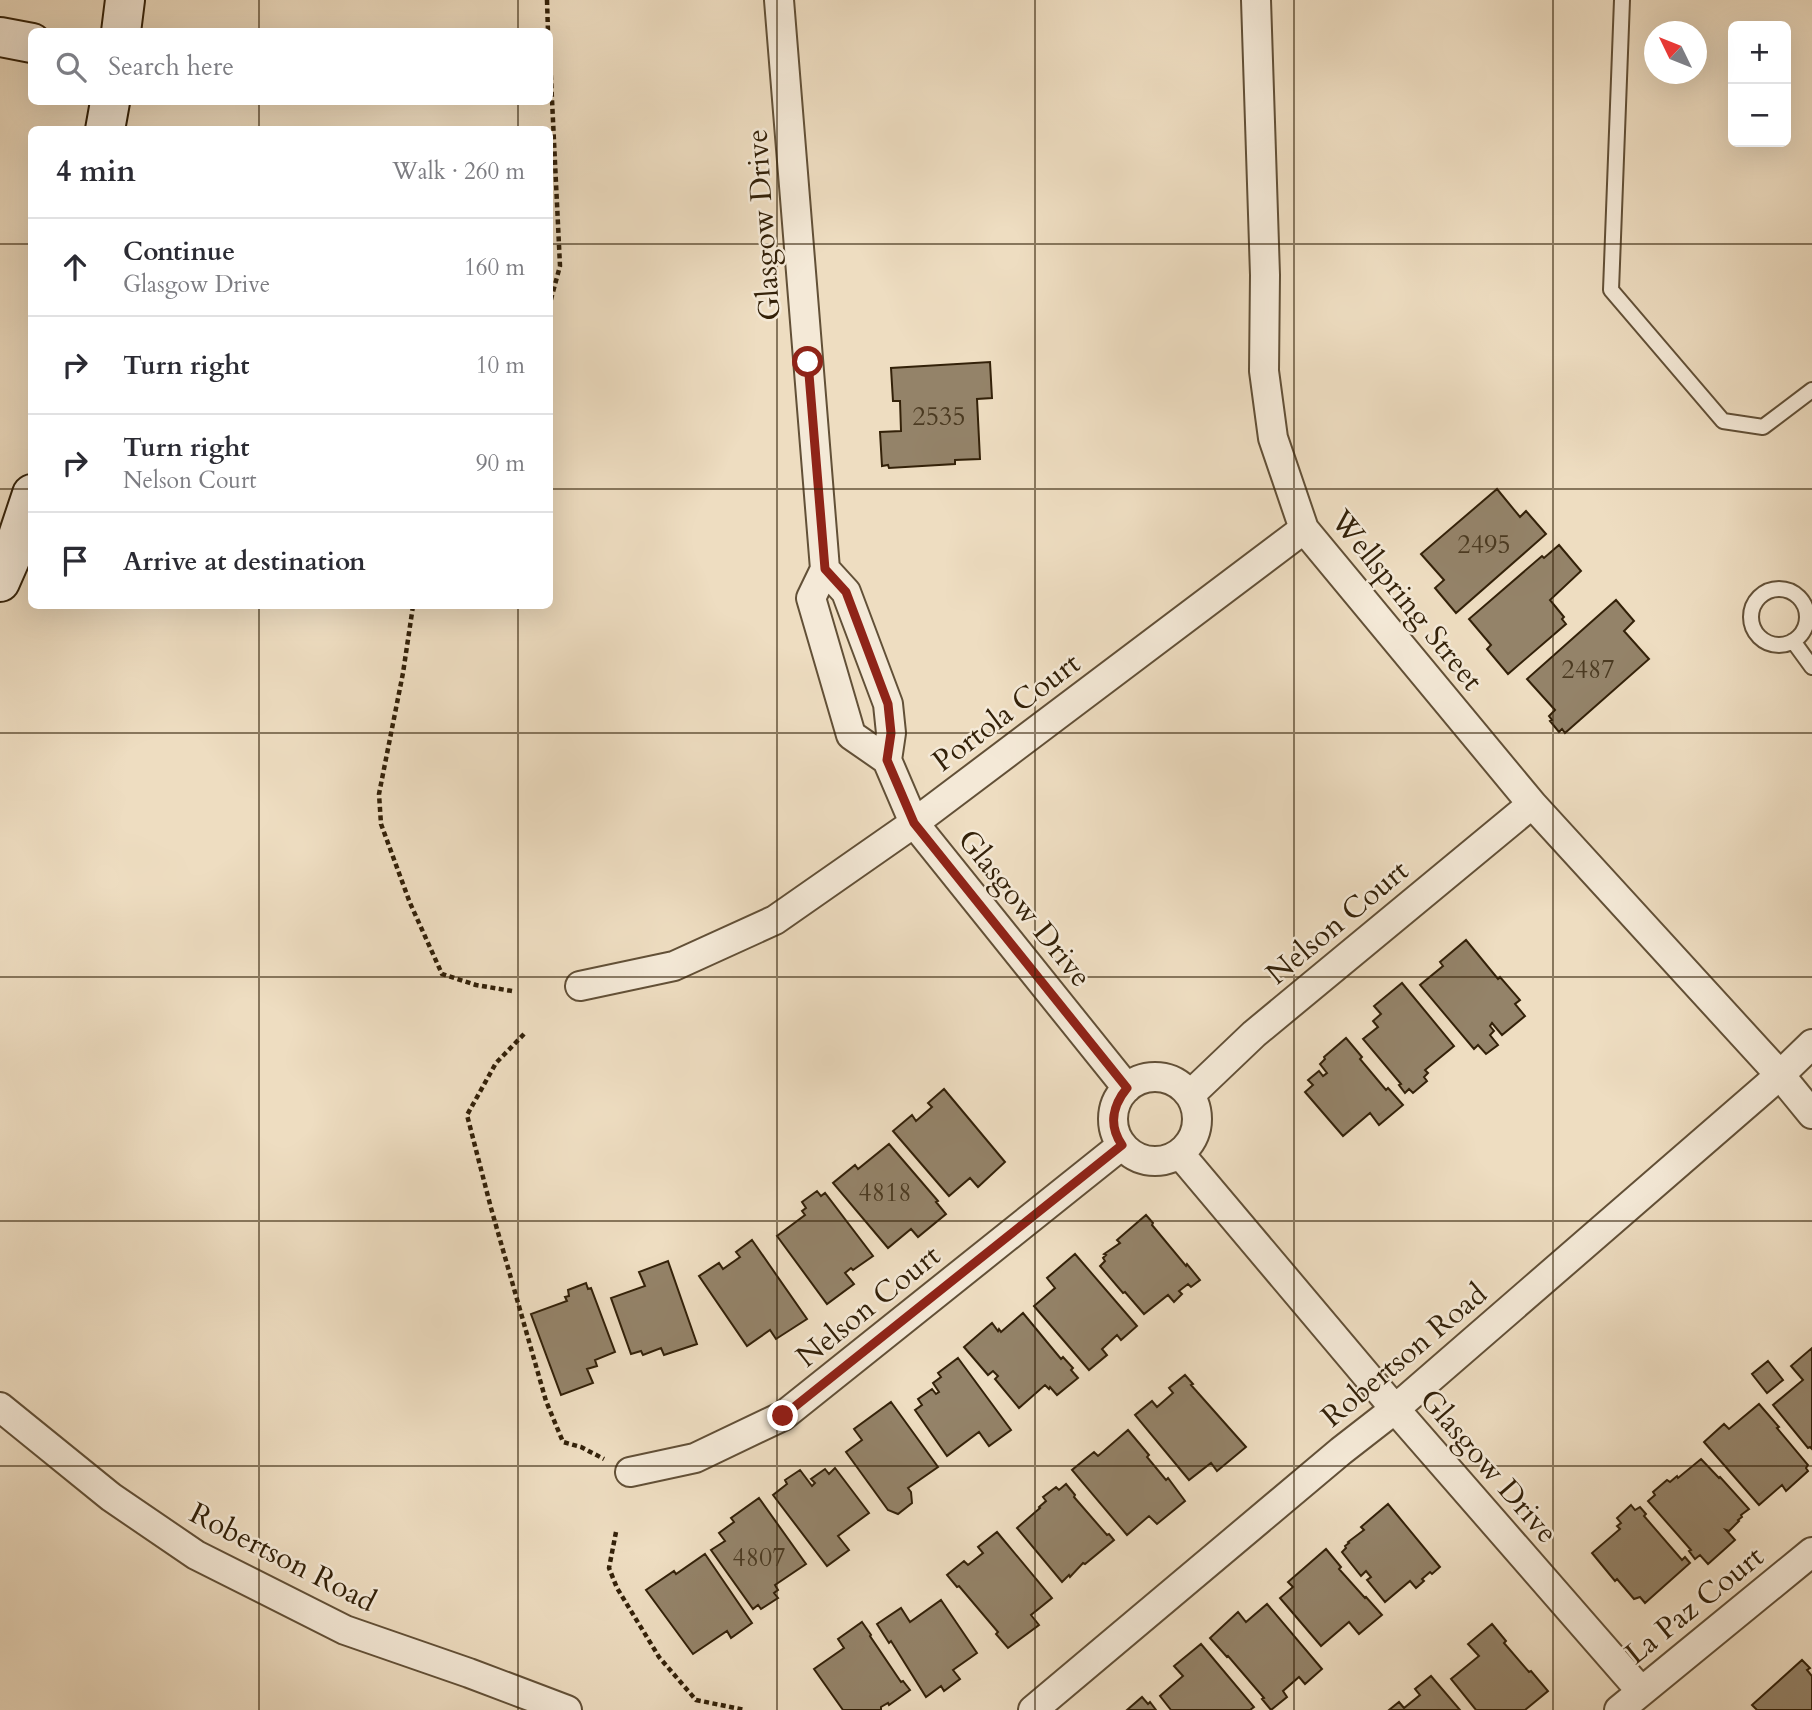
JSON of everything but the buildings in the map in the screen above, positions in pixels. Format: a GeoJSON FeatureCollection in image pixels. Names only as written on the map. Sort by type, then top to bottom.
{"type":"FeatureCollection","features":[{"type":"Feature","properties":{"kind":"main road"},"geometry":{"type":"LineString","coordinates":[[122,28],[125,0]]}},
{"type":"Feature","properties":{"kind":"main road"},"geometry":{"type":"LineString","coordinates":[[0,37],[28,42]]}},
{"type":"Feature","properties":{"kind":"main road"},"geometry":{"type":"LineString","coordinates":[[106,126],[109,105]]}},
{"type":"Feature","properties":{"kind":"main road"},"geometry":{"type":"LineString","coordinates":[[0,582],[28,506]]}},
{"type":"Feature","properties":{"kind":"street","name":"Glasgow Drive"},"geometry":{"type":"LineString","coordinates":[[779,0],[825,569],[811,598],[851,735],[887,760]]}},
{"type":"Feature","properties":{"kind":"street","name":"Wellspring Street"},"geometry":{"type":"LineString","coordinates":[[1256,0],[1265,275],[1264,371],[1273,438],[1304,529],[1532,804],[1780,1075],[1812,1114]]}},
{"type":"Feature","properties":{"kind":"street","name":"Portola Court"},"geometry":{"type":"LineString","coordinates":[[580,986],[674,966],[775,920],[914,823],[1304,529]]}},
{"type":"Feature","properties":{"kind":"street","name":"Glasgow Drive"},"geometry":{"type":"LineString","coordinates":[[825,569],[846,592],[888,704],[891,733],[887,760],[914,823],[1127,1088]]}},
{"type":"Feature","properties":{"kind":"street"},"geometry":{"type":"LineString","coordinates":[[832,665],[870,655]]}},
{"type":"Feature","properties":{"kind":"street","name":"Nelson Court"},"geometry":{"type":"LineString","coordinates":[[1190,1095],[1254,1034],[1532,804]]}},
{"type":"Feature","properties":{"kind":"street","name":"Robertson Road"},"geometry":{"type":"LineString","coordinates":[[1033,1710],[1344,1448],[1395,1409],[1780,1075],[1812,1044]]}},
{"type":"Feature","properties":{"kind":"street"},"geometry":{"type":"LineString","coordinates":[[1167,1079],[1180,1085],[1190,1095],[1196,1107],[1197,1121],[1194,1135],[1180,1154],[1164,1160],[1150,1161],[1137,1157],[1122,1145],[1114,1126],[1114,1112],[1118,1099],[1127,1088],[1140,1080],[1167,1079]]}},
{"type":"Feature","properties":{"kind":"street","name":"Nelson Court"},"geometry":{"type":"LineString","coordinates":[[630,1472],[695,1458],[783,1416],[1122,1145]]}},
{"type":"Feature","properties":{"kind":"street","name":"Glasgow Drive"},"geometry":{"type":"LineString","coordinates":[[1180,1154],[1395,1409],[1641,1691]]}},
{"type":"Feature","properties":{"kind":"street","name":"Robertson Road"},"geometry":{"type":"LineString","coordinates":[[0,1407],[111,1497],[196,1555],[345,1630],[567,1710]]}},
{"type":"Feature","properties":{"kind":"street","name":"La Paz Court"},"geometry":{"type":"LineString","coordinates":[[1619,1710],[1812,1552]]}},
{"type":"Feature","properties":{"kind":"lane"},"geometry":{"type":"LineString","coordinates":[[1622,0],[1611,290],[1723,421],[1763,427],[1812,390]]}},
{"type":"Feature","properties":{"kind":"lane"},"geometry":{"type":"LineString","coordinates":[[1793,641],[1812,667]]}},
{"type":"Feature","properties":{"kind":"path"},"geometry":{"type":"LineString","coordinates":[[547,0],[548,28]]}},
{"type":"Feature","properties":{"kind":"path"},"geometry":{"type":"LineString","coordinates":[[552,105],[561,266],[553,293]]}},
{"type":"Feature","properties":{"kind":"path"},"geometry":{"type":"LineString","coordinates":[[413,609],[403,674],[379,794],[381,824],[410,902],[442,974],[476,985],[512,991]]}},
{"type":"Feature","properties":{"kind":"path"},"geometry":{"type":"LineString","coordinates":[[524,1034],[496,1063],[467,1115],[546,1401],[563,1443],[581,1447],[630,1472]]}},
{"type":"Feature","properties":{"kind":"path"},"geometry":{"type":"LineString","coordinates":[[616,1532],[609,1568],[617,1588],[659,1657],[696,1700],[745,1710]]}},
{"type":"Feature","properties":{"kind":"route"},"geometry":{"type":"LineString","coordinates":[[783,1416],[1122,1145],[1114,1126],[1114,1112],[1118,1099],[1127,1088],[914,823],[887,760],[891,733],[888,704],[846,592],[825,569],[808,362]]}}]}
